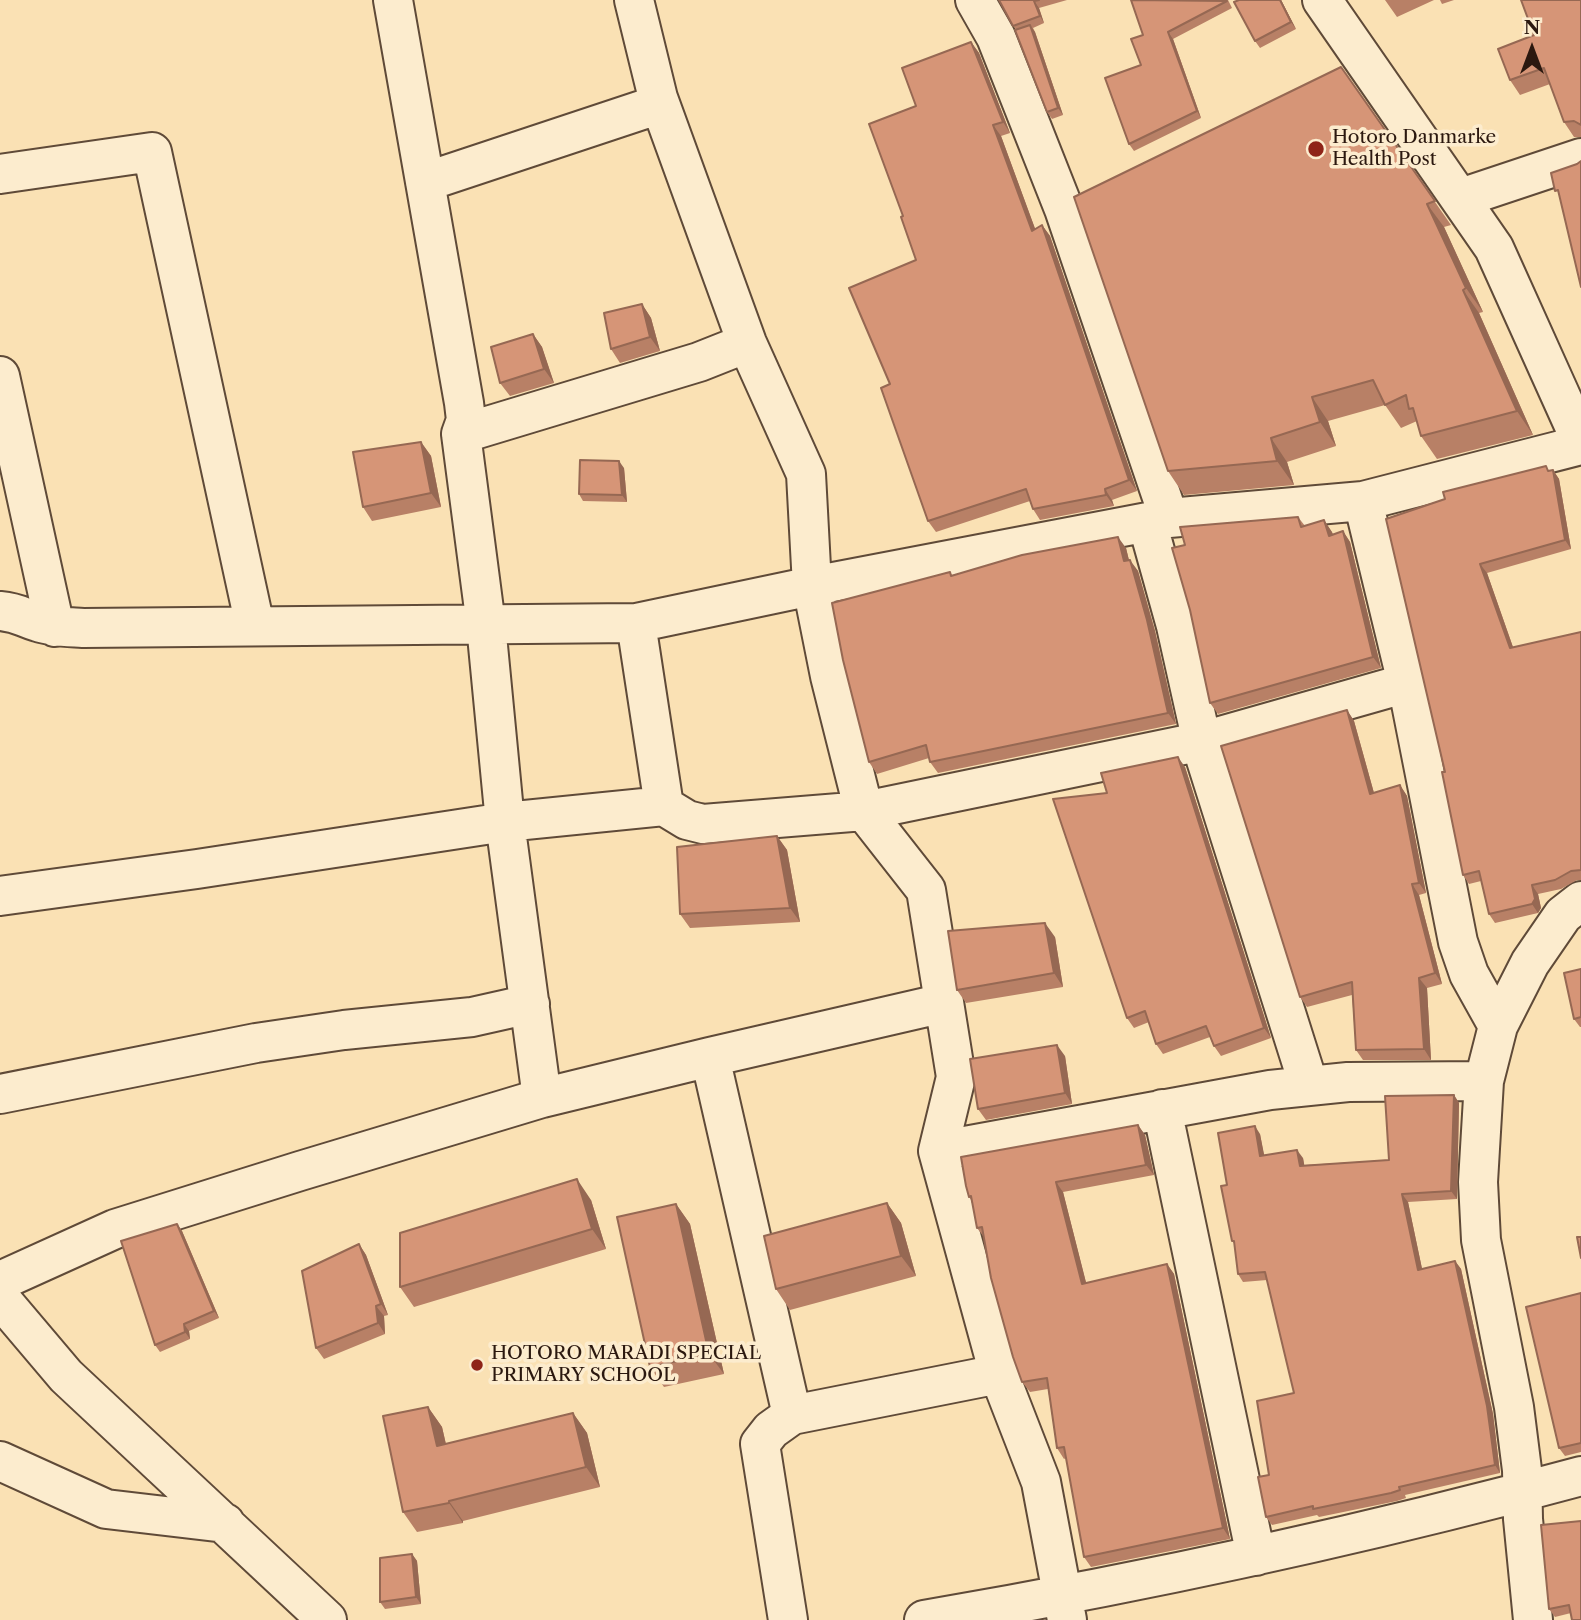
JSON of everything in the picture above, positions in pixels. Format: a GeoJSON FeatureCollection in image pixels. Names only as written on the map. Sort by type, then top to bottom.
{"type":"FeatureCollection","features":[{"type":"Feature","properties":{"kind":"street"},"geometry":{"type":"LineString","coordinates":[[393,0],[464,403],[466,420],[461,434],[486,625],[505,822],[542,1098]]}},
{"type":"Feature","properties":{"kind":"street"},"geometry":{"type":"LineString","coordinates":[[634,0],[660,104],[747,343],[806,474],[812,586],[830,676],[864,811],[926,890],[956,1077],[938,1151],[999,1374],[1041,1482],[1066,1608]]}},
{"type":"Feature","properties":{"kind":"street"},"geometry":{"type":"LineString","coordinates":[[975,0],[996,37],[1076,203],[1158,520],[1176,626],[1206,760],[1309,1086]]}},
{"type":"Feature","properties":{"kind":"street"},"geometry":{"type":"LineString","coordinates":[[0,611],[19,612],[36,622],[55,627],[636,623],[812,586],[1158,520],[1363,501],[1581,443],[1494,247],[1461,198],[1352,69],[1322,0]]}},
{"type":"Feature","properties":{"kind":"street"},"geometry":{"type":"LineString","coordinates":[[425,182],[660,104]]}},
{"type":"Feature","properties":{"kind":"street"},"geometry":{"type":"LineString","coordinates":[[0,174],[152,152],[255,626]]}},
{"type":"Feature","properties":{"kind":"street"},"geometry":{"type":"LineString","coordinates":[[1461,198],[1581,158]]}},
{"type":"Feature","properties":{"kind":"street"},"geometry":{"type":"LineString","coordinates":[[461,434],[699,362],[747,343]]}},
{"type":"Feature","properties":{"kind":"street"},"geometry":{"type":"LineString","coordinates":[[0,376],[55,627]]}},
{"type":"Feature","properties":{"kind":"street"},"geometry":{"type":"LineString","coordinates":[[1363,501],[1407,683],[1458,942],[1469,974],[1498,1026]]}},
{"type":"Feature","properties":{"kind":"street"},"geometry":{"type":"LineString","coordinates":[[636,623],[664,806]]}},
{"type":"Feature","properties":{"kind":"street"},"geometry":{"type":"LineString","coordinates":[[0,896],[505,822],[664,806],[687,820],[703,824],[864,811],[1203,741],[1407,683]]}},
{"type":"Feature","properties":{"kind":"street"},"geometry":{"type":"LineString","coordinates":[[1533,1620],[1522,1469],[1514,1407],[1481,1240],[1478,1182],[1484,1081],[1498,1026],[1530,963],[1563,915],[1581,901]]}},
{"type":"Feature","properties":{"kind":"street"},"geometry":{"type":"LineString","coordinates":[[0,1281],[115,1229],[542,1098],[710,1056],[944,1003]]}},
{"type":"Feature","properties":{"kind":"street"},"geometry":{"type":"LineString","coordinates":[[0,1094],[256,1043],[344,1030],[472,1017],[530,1004]]}},
{"type":"Feature","properties":{"kind":"street"},"geometry":{"type":"LineString","coordinates":[[710,1056],[792,1415]]}},
{"type":"Feature","properties":{"kind":"street"},"geometry":{"type":"LineString","coordinates":[[938,1151],[1270,1090],[1348,1082],[1484,1081]]}},
{"type":"Feature","properties":{"kind":"street"},"geometry":{"type":"LineString","coordinates":[[1162,1109],[1256,1556]]}},
{"type":"Feature","properties":{"kind":"street"},"geometry":{"type":"LineString","coordinates":[[0,1298],[66,1376],[327,1620]]}},
{"type":"Feature","properties":{"kind":"street"},"geometry":{"type":"LineString","coordinates":[[788,1620],[760,1444],[771,1430],[792,1415],[999,1374]]}},
{"type":"Feature","properties":{"kind":"street"},"geometry":{"type":"LineString","coordinates":[[0,1461],[106,1509],[225,1523]]}},
{"type":"Feature","properties":{"kind":"street"},"geometry":{"type":"LineString","coordinates":[[924,1620],[1066,1608],[1256,1556],[1581,1476]]}},
{"type":"Feature","properties":{"kind":"building"},"geometry":{"type":"Polygon","coordinates":[[[999,0],[1039,0],[1034,1],[1040,16],[1013,26],[999,0]]]}},
{"type":"Feature","properties":{"kind":"building"},"geometry":{"type":"Polygon","coordinates":[[[1131,0],[1227,1],[1168,32],[1197,111],[1129,144],[1105,78],[1141,65],[1131,39],[1143,35],[1131,0]]]}},
{"type":"Feature","properties":{"kind":"building"},"geometry":{"type":"Polygon","coordinates":[[[1280,0],[1291,22],[1255,41],[1234,2],[1280,0]]]}},
{"type":"Feature","properties":{"kind":"building"},"geometry":{"type":"Polygon","coordinates":[[[1521,0],[1581,0],[1581,125],[1574,121],[1564,122],[1544,68],[1510,80],[1498,49],[1534,35],[1521,0]]]}},
{"type":"Feature","properties":{"kind":"building"},"geometry":{"type":"Polygon","coordinates":[[[1030,25],[1058,108],[1047,112],[1015,30],[1030,25]]]}},
{"type":"Feature","properties":{"kind":"building"},"geometry":{"type":"Polygon","coordinates":[[[971,42],[1003,122],[993,125],[1032,231],[1042,225],[1129,480],[1105,489],[1106,495],[1033,509],[1026,489],[928,521],[881,388],[890,384],[849,288],[916,260],[869,124],[916,106],[902,68],[971,42]]]}},
{"type":"Feature","properties":{"kind":"building"},"geometry":{"type":"Polygon","coordinates":[[[1341,67],[1435,201],[1427,204],[1466,288],[1463,290],[1517,411],[1421,436],[1413,408],[1409,409],[1406,395],[1385,405],[1373,380],[1312,397],[1320,422],[1271,438],[1277,461],[1168,471],[1074,197],[1341,67]]]}},
{"type":"Feature","properties":{"kind":"building"},"geometry":{"type":"Polygon","coordinates":[[[1581,161],[1581,287],[1558,190],[1555,191],[1551,173],[1581,161]]]}},
{"type":"Feature","properties":{"kind":"building"},"geometry":{"type":"Polygon","coordinates":[[[642,304],[650,337],[611,349],[604,313],[642,304]]]}},
{"type":"Feature","properties":{"kind":"building"},"geometry":{"type":"Polygon","coordinates":[[[533,334],[544,369],[500,383],[491,347],[533,334]]]}},
{"type":"Feature","properties":{"kind":"building"},"geometry":{"type":"Polygon","coordinates":[[[421,442],[431,493],[363,507],[353,452],[421,442]]]}},
{"type":"Feature","properties":{"kind":"building"},"geometry":{"type":"Polygon","coordinates":[[[580,460],[619,461],[622,495],[579,494],[580,460]]]}},
{"type":"Feature","properties":{"kind":"building"},"geometry":{"type":"Polygon","coordinates":[[[1546,466],[1548,471],[1553,470],[1565,540],[1480,564],[1510,648],[1581,632],[1581,870],[1532,885],[1535,899],[1532,904],[1489,914],[1479,871],[1463,875],[1442,772],[1445,772],[1386,519],[1445,499],[1443,492],[1546,466]]]}},
{"type":"Feature","properties":{"kind":"building"},"geometry":{"type":"Polygon","coordinates":[[[1298,517],[1301,527],[1324,520],[1329,536],[1343,531],[1373,657],[1210,703],[1190,610],[1172,548],[1185,545],[1180,527],[1298,517]]]}},
{"type":"Feature","properties":{"kind":"building"},"geometry":{"type":"Polygon","coordinates":[[[1118,537],[1124,561],[1130,560],[1168,713],[930,762],[926,745],[869,762],[843,660],[832,603],[950,572],[951,576],[1022,555],[1118,537]]]}},
{"type":"Feature","properties":{"kind":"building"},"geometry":{"type":"Polygon","coordinates":[[[1347,710],[1370,794],[1400,785],[1419,883],[1412,884],[1435,973],[1419,978],[1424,1049],[1356,1050],[1352,982],[1300,997],[1221,746],[1347,710]]]}},
{"type":"Feature","properties":{"kind":"building"},"geometry":{"type":"Polygon","coordinates":[[[1178,757],[1264,1028],[1214,1046],[1206,1026],[1156,1044],[1145,1011],[1127,1018],[1053,799],[1107,793],[1101,773],[1178,757]]]}},
{"type":"Feature","properties":{"kind":"building"},"geometry":{"type":"Polygon","coordinates":[[[777,836],[790,908],[680,914],[677,847],[777,836]]]}},
{"type":"Feature","properties":{"kind":"building"},"geometry":{"type":"Polygon","coordinates":[[[1045,923],[1054,973],[957,990],[948,931],[1045,923]]]}},
{"type":"Feature","properties":{"kind":"building"},"geometry":{"type":"Polygon","coordinates":[[[1581,969],[1581,1017],[1574,1019],[1564,973],[1581,969]]]}},
{"type":"Feature","properties":{"kind":"building"},"geometry":{"type":"Polygon","coordinates":[[[1057,1045],[1065,1093],[978,1109],[970,1059],[1057,1045]]]}},
{"type":"Feature","properties":{"kind":"building"},"geometry":{"type":"Polygon","coordinates":[[[1454,1095],[1451,1191],[1402,1194],[1418,1270],[1455,1261],[1487,1406],[1495,1465],[1399,1487],[1400,1490],[1391,1493],[1266,1517],[1258,1477],[1269,1475],[1257,1401],[1294,1393],[1265,1272],[1238,1274],[1234,1241],[1221,1186],[1227,1185],[1218,1133],[1255,1126],[1260,1156],[1297,1150],[1300,1166],[1389,1160],[1385,1096],[1454,1095]]]}},
{"type":"Feature","properties":{"kind":"building"},"geometry":{"type":"Polygon","coordinates":[[[1138,1125],[1146,1165],[1056,1182],[1082,1284],[1167,1264],[1223,1528],[1084,1557],[1064,1447],[1057,1448],[1047,1378],[1022,1382],[991,1278],[982,1227],[977,1228],[961,1157],[1138,1125]]]}},
{"type":"Feature","properties":{"kind":"building"},"geometry":{"type":"Polygon","coordinates":[[[577,1179],[592,1229],[400,1287],[400,1233],[577,1179]]]}},
{"type":"Feature","properties":{"kind":"building"},"geometry":{"type":"Polygon","coordinates":[[[887,1203],[901,1256],[776,1289],[764,1236],[887,1203]]]}},
{"type":"Feature","properties":{"kind":"building","name":"HOTORO MARADI SPECIAL PRIMARY SCHOOL"},"geometry":{"type":"Polygon","coordinates":[[[676,1204],[709,1354],[650,1367],[617,1217],[676,1204]]]}},
{"type":"Feature","properties":{"kind":"building"},"geometry":{"type":"Polygon","coordinates":[[[177,1224],[214,1311],[184,1324],[185,1332],[155,1345],[121,1241],[177,1224]]]}},
{"type":"Feature","properties":{"kind":"building"},"geometry":{"type":"Polygon","coordinates":[[[1577,1237],[1581,1237],[1581,1258],[1577,1237]]]}},
{"type":"Feature","properties":{"kind":"building"},"geometry":{"type":"Polygon","coordinates":[[[359,1244],[381,1304],[376,1306],[378,1323],[316,1348],[302,1271],[359,1244]]]}},
{"type":"Feature","properties":{"kind":"building"},"geometry":{"type":"Polygon","coordinates":[[[1581,1293],[1581,1443],[1559,1448],[1526,1307],[1581,1293]]]}},
{"type":"Feature","properties":{"kind":"building"},"geometry":{"type":"Polygon","coordinates":[[[428,1407],[437,1446],[573,1413],[586,1467],[449,1503],[403,1512],[383,1416],[428,1407]]]}},
{"type":"Feature","properties":{"kind":"building"},"geometry":{"type":"Polygon","coordinates":[[[1581,1521],[1581,1620],[1572,1620],[1569,1605],[1549,1609],[1541,1525],[1581,1521]]]}},
{"type":"Feature","properties":{"kind":"building"},"geometry":{"type":"Polygon","coordinates":[[[412,1554],[416,1597],[380,1602],[380,1558],[412,1554]]]}},
{"type":"Feature","properties":{"kind":"place","name":"Hotoro Danmarke Health Post"},"geometry":{"type":"Point","coordinates":[1316,149]}},
{"type":"Feature","properties":{"kind":"place","name":"HOTORO MARADI SPECIAL PRIMARY SCHOOL"},"geometry":{"type":"Point","coordinates":[477,1365]}}]}
